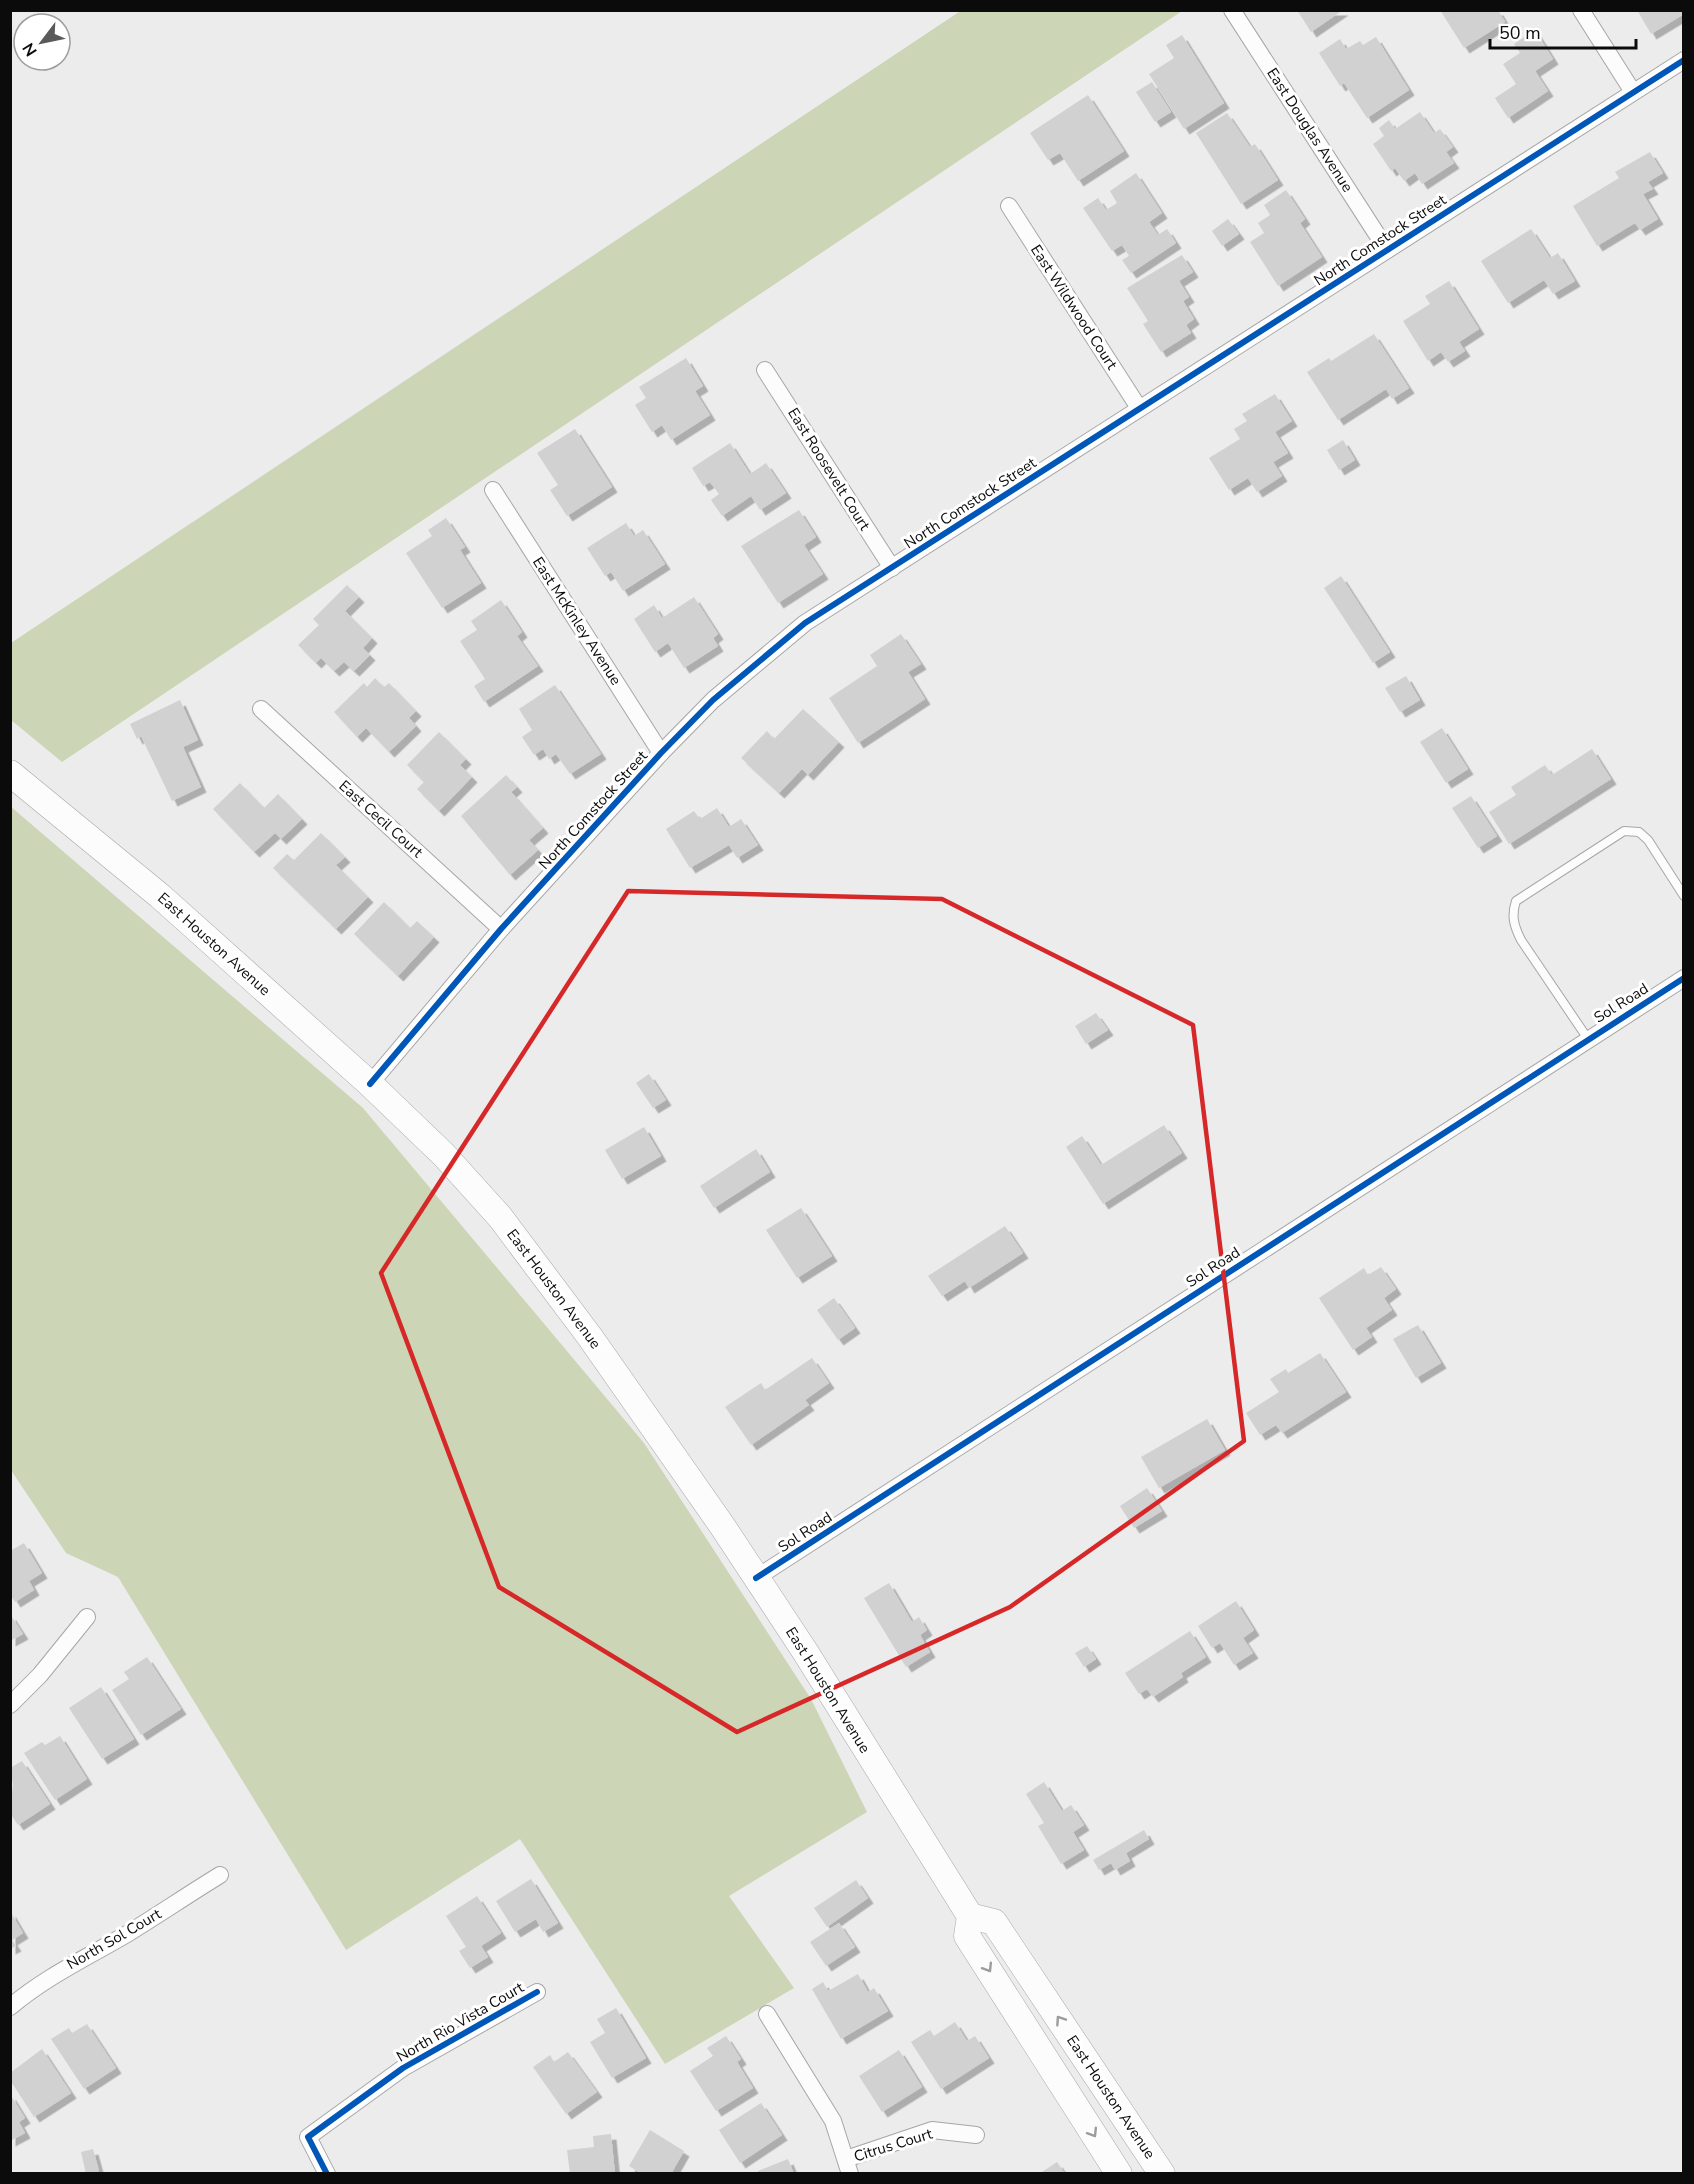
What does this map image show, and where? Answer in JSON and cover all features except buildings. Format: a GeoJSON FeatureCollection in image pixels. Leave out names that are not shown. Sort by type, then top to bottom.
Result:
{"type":"FeatureCollection","features":[{"type":"Feature","properties":{"kind":"main road","name":"East Houston Avenue"},"geometry":{"type":"LineString","coordinates":[[10,773],[144,882],[370,1084],[460,1171],[526,1249],[652,1424],[806,1653],[970,1916],[967,1936],[1119,2174]]}},
{"type":"Feature","properties":{"kind":"main road","name":"East Houston Avenue"},"geometry":{"type":"LineString","coordinates":[[970,1916],[994,1922],[1162,2174]]}},
{"type":"Feature","properties":{"kind":"street","name":"East Douglas Avenue"},"geometry":{"type":"LineString","coordinates":[[1232,10],[1387,250]]}},
{"type":"Feature","properties":{"kind":"street"},"geometry":{"type":"LineString","coordinates":[[1581,10],[1633,92]]}},
{"type":"Feature","properties":{"kind":"street","name":"North Comstock Street"},"geometry":{"type":"LineString","coordinates":[[370,1084],[501,929],[661,753],[713,700],[805,623],[1683,60]]}},
{"type":"Feature","properties":{"kind":"street","name":"East Wildwood Court"},"geometry":{"type":"LineString","coordinates":[[1009,206],[1139,408]]}},
{"type":"Feature","properties":{"kind":"street","name":"East Roosevelt Court"},"geometry":{"type":"LineString","coordinates":[[765,370],[892,568]]}},
{"type":"Feature","properties":{"kind":"street","name":"East McKinley Avenue"},"geometry":{"type":"LineString","coordinates":[[493,490],[661,753]]}},
{"type":"Feature","properties":{"kind":"street","name":"East Cecil Court"},"geometry":{"type":"LineString","coordinates":[[261,710],[501,929]]}},
{"type":"Feature","properties":{"kind":"street","name":"Sol Road"},"geometry":{"type":"LineString","coordinates":[[756,1578],[1683,978]]}},
{"type":"Feature","properties":{"kind":"street"},"geometry":{"type":"LineString","coordinates":[[10,1705],[40,1675],[87,1617]]}},
{"type":"Feature","properties":{"kind":"street","name":"North Sol Court"},"geometry":{"type":"LineString","coordinates":[[10,2007],[77,1960],[125,1935],[220,1875]]}},
{"type":"Feature","properties":{"kind":"street","name":"North Rio Vista Court"},"geometry":{"type":"LineString","coordinates":[[327,2174],[308,2137],[404,2068],[537,1992]]}},
{"type":"Feature","properties":{"kind":"street"},"geometry":{"type":"LineString","coordinates":[[767,2014],[833,2121],[848,2166]]}},
{"type":"Feature","properties":{"kind":"street","name":"Citrus Court"},"geometry":{"type":"LineString","coordinates":[[848,2166],[932,2130],[976,2135]]}},
{"type":"Feature","properties":{"kind":"lane"},"geometry":{"type":"LineString","coordinates":[[1587,1039],[1521,940],[1514,925],[1513,912],[1516,901],[1624,831],[1639,832],[1648,840],[1683,896]]}},
{"type":"Feature","properties":{"kind":"highlighted area"},"geometry":{"type":"Polygon","coordinates":[[[628,891],[942,899],[1193,1025],[1244,1441],[1010,1607],[737,1732],[499,1587],[381,1273],[628,891]]]}},
{"type":"Feature","properties":{"kind":"green space"},"geometry":{"type":"Polygon","coordinates":[[[962,10],[1182,11],[62,762],[11,720],[11,643],[962,10]]]}},
{"type":"Feature","properties":{"kind":"green space"},"geometry":{"type":"Polygon","coordinates":[[[10,806],[363,1108],[644,1443],[811,1699],[867,1812],[729,1896],[794,1988],[665,2064],[520,1839],[346,1950],[118,1577],[66,1553],[11,1470],[10,806]]]}},
{"type":"Feature","properties":{"kind":"cycle path"},"geometry":{"type":"LineString","coordinates":[[370,1084],[501,929],[661,753],[713,700],[805,623],[1684,60]]}},
{"type":"Feature","properties":{"kind":"cycle path"},"geometry":{"type":"LineString","coordinates":[[756,1578],[1684,978]]}},
{"type":"Feature","properties":{"kind":"cycle path"},"geometry":{"type":"LineString","coordinates":[[327,2174],[308,2137],[403,2068],[537,1992]]}}]}
